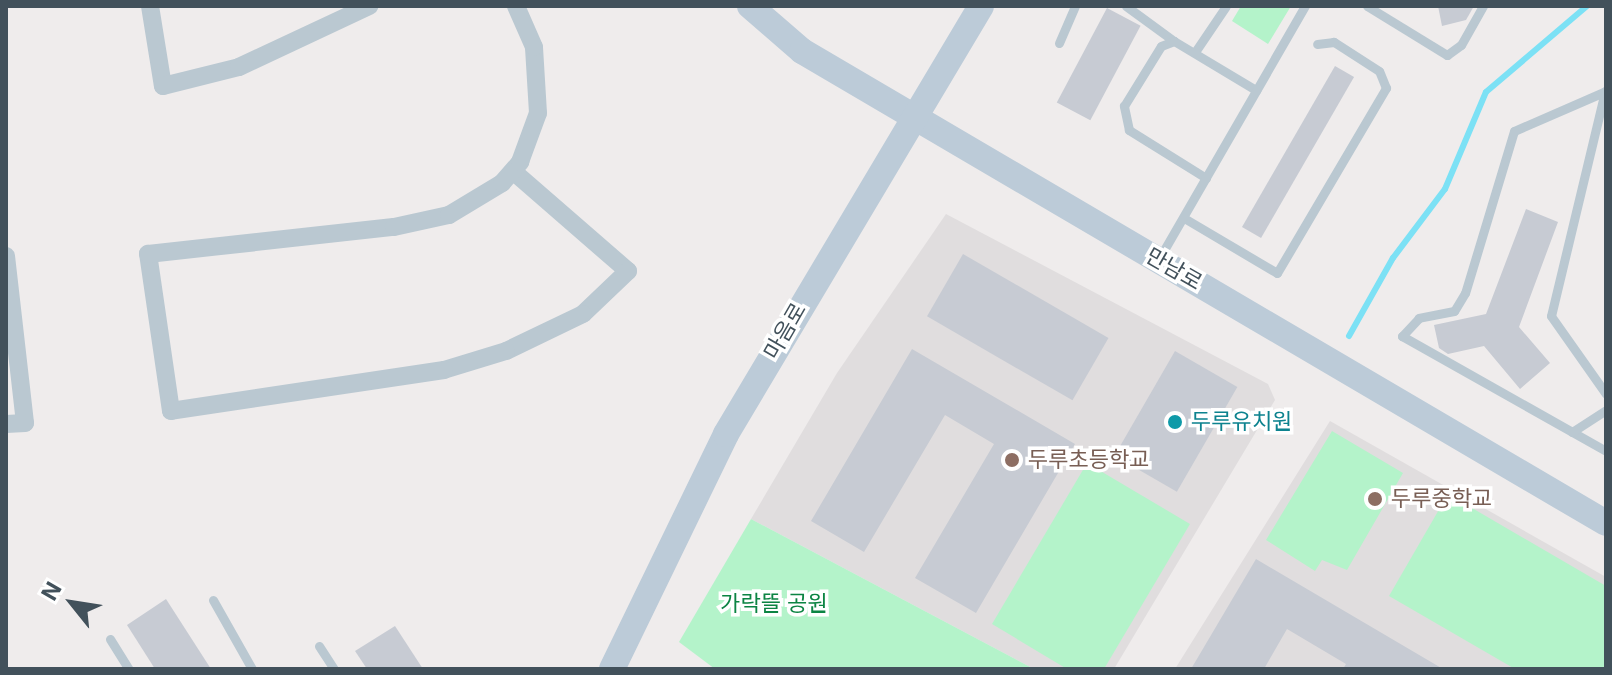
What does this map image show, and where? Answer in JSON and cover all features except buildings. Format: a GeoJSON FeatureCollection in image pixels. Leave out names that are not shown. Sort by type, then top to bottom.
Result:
{"type":"FeatureCollection","features":[{"type":"Feature","properties":{"kind":"street"},"geometry":{"type":"LineString","coordinates":[[150,6],[163,86],[239,67],[369,6]]}},
{"type":"Feature","properties":{"kind":"street"},"geometry":{"type":"LineString","coordinates":[[514,172],[628,271],[583,314],[506,351],[444,370],[171,411],[148,254],[407,224],[449,215],[514,172],[538,113],[534,47],[516,6]]}},
{"type":"Feature","properties":{"kind":"street","name":"만남로"},"geometry":{"type":"LineString","coordinates":[[750,6],[802,51],[1606,523]]}},
{"type":"Feature","properties":{"kind":"street","name":"마음로"},"geometry":{"type":"LineString","coordinates":[[612,669],[726,434],[911,114],[981,6]]}},
{"type":"Feature","properties":{"kind":"street"},"geometry":{"type":"LineString","coordinates":[[6,424],[25,423],[7,265]]}},
{"type":"Feature","properties":{"kind":"lane"},"geometry":{"type":"LineString","coordinates":[[1059,43],[1075,6]]}},
{"type":"Feature","properties":{"kind":"lane"},"geometry":{"type":"LineString","coordinates":[[1126,6],[1174,41],[1256,90]]}},
{"type":"Feature","properties":{"kind":"lane"},"geometry":{"type":"LineString","coordinates":[[1195,52],[1226,6]]}},
{"type":"Feature","properties":{"kind":"lane"},"geometry":{"type":"LineString","coordinates":[[1159,260],[1305,6]]}},
{"type":"Feature","properties":{"kind":"lane"},"geometry":{"type":"LineString","coordinates":[[1367,6],[1447,55],[1461,45],[1483,6]]}},
{"type":"Feature","properties":{"kind":"lane"},"geometry":{"type":"LineString","coordinates":[[1174,41],[1161,46],[1124,106],[1125,123],[1206,178]]}},
{"type":"Feature","properties":{"kind":"lane"},"geometry":{"type":"LineString","coordinates":[[1184,218],[1277,273],[1386,88],[1379,71],[1334,42],[1317,44]]}},
{"type":"Feature","properties":{"kind":"lane"},"geometry":{"type":"LineString","coordinates":[[1606,91],[1551,316],[1606,394]]}},
{"type":"Feature","properties":{"kind":"lane"},"geometry":{"type":"LineString","coordinates":[[1606,91],[1514,131],[1465,293],[1454,311],[1419,318],[1402,336],[1606,451]]}},
{"type":"Feature","properties":{"kind":"lane"},"geometry":{"type":"LineString","coordinates":[[1572,432],[1606,410]]}},
{"type":"Feature","properties":{"kind":"lane"},"geometry":{"type":"LineString","coordinates":[[213,600],[252,669]]}},
{"type":"Feature","properties":{"kind":"lane"},"geometry":{"type":"LineString","coordinates":[[110,639],[129,669]]}},
{"type":"Feature","properties":{"kind":"lane"},"geometry":{"type":"LineString","coordinates":[[319,646],[334,669]]}},
{"type":"Feature","properties":{"kind":"shaded area","name":"두루초등학교"},"geometry":{"type":"Polygon","coordinates":[[[946,214],[1268,384],[1275,400],[1114,669],[1034,669],[751,519],[837,373],[946,214]]]}},
{"type":"Feature","properties":{"kind":"shaded area","name":"두루중학교"},"geometry":{"type":"Polygon","coordinates":[[[1330,421],[1606,577],[1606,669],[1175,669],[1330,421]]]}},
{"type":"Feature","properties":{"kind":"green space"},"geometry":{"type":"Polygon","coordinates":[[[1241,6],[1291,6],[1268,44],[1232,21],[1241,6]]]}},
{"type":"Feature","properties":{"kind":"green space"},"geometry":{"type":"Polygon","coordinates":[[[1332,431],[1403,473],[1347,570],[1322,560],[1315,571],[1266,540],[1332,431]]]}},
{"type":"Feature","properties":{"kind":"green space"},"geometry":{"type":"Polygon","coordinates":[[[1087,463],[1190,524],[1104,669],[1067,669],[992,624],[1087,463]]]}},
{"type":"Feature","properties":{"kind":"green space"},"geometry":{"type":"Polygon","coordinates":[[[1448,494],[1606,586],[1606,669],[1515,669],[1389,596],[1448,494]]]}},
{"type":"Feature","properties":{"kind":"green space","name":"가락뜰 공원"},"geometry":{"type":"Polygon","coordinates":[[[751,519],[1034,669],[715,669],[679,642],[751,519]]]}},
{"type":"Feature","properties":{"kind":"waterway"},"geometry":{"type":"LineString","coordinates":[[1349,336],[1393,258],[1445,189],[1486,92],[1587,6]]}},
{"type":"Feature","properties":{"kind":"place","name":"두루유치원"},"geometry":{"type":"Point","coordinates":[1175,422]}},
{"type":"Feature","properties":{"kind":"place","name":"두루초등학교"},"geometry":{"type":"Point","coordinates":[1012,460]}},
{"type":"Feature","properties":{"kind":"place","name":"두루중학교"},"geometry":{"type":"Point","coordinates":[1375,499]}}]}
